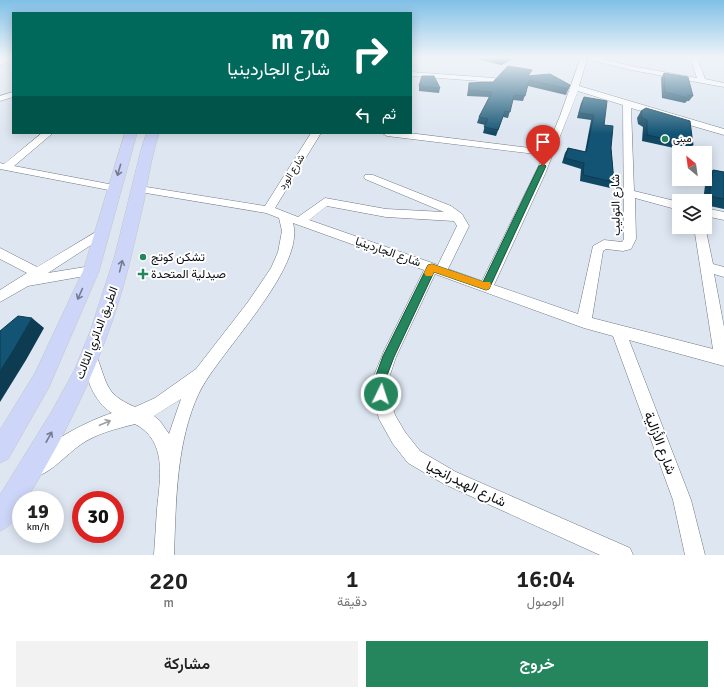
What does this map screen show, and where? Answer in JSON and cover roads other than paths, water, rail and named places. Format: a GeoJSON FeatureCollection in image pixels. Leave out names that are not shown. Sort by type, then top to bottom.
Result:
{"type":"FeatureCollection","features":[{"type":"Feature","properties":{"kind":"main road"},"geometry":{"type":"LineString","coordinates":[[0,451],[42,380],[91,271],[131,134]]}},
{"type":"Feature","properties":{"kind":"main road","name":"الطريق الدائري الثالث"},"geometry":{"type":"LineString","coordinates":[[0,518],[27,476],[67,404],[90,358],[115,286],[140,189],[147,150],[153,134]]}},
{"type":"Feature","properties":{"kind":"street"},"geometry":{"type":"LineString","coordinates":[[486,287],[549,153],[577,83]]}},
{"type":"Feature","properties":{"kind":"street"},"geometry":{"type":"LineString","coordinates":[[712,83],[724,85]]}},
{"type":"Feature","properties":{"kind":"street"},"geometry":{"type":"LineString","coordinates":[[576,88],[724,132]]}},
{"type":"Feature","properties":{"kind":"street"},"geometry":{"type":"LineString","coordinates":[[0,99],[12,94]]}},
{"type":"Feature","properties":{"kind":"street","name":"شارع التوليب"},"geometry":{"type":"LineString","coordinates":[[584,322],[597,249],[604,244],[623,247],[629,243],[627,104]]}},
{"type":"Feature","properties":{"kind":"street"},"geometry":{"type":"LineString","coordinates":[[2,167],[47,134]]}},
{"type":"Feature","properties":{"kind":"street","name":"شارع الورد"},"geometry":{"type":"LineString","coordinates":[[268,210],[315,134]]}},
{"type":"Feature","properties":{"kind":"street"},"geometry":{"type":"LineString","coordinates":[[395,134],[549,153]]}},
{"type":"Feature","properties":{"kind":"street"},"geometry":{"type":"LineString","coordinates":[[2,167],[114,188]]}},
{"type":"Feature","properties":{"kind":"street"},"geometry":{"type":"LineString","coordinates":[[369,176],[447,209],[458,217]]}},
{"type":"Feature","properties":{"kind":"street","name":"شارع الجاردينيا"},"geometry":{"type":"LineString","coordinates":[[140,189],[268,210],[584,322],[723,358]]}},
{"type":"Feature","properties":{"kind":"street"},"geometry":{"type":"LineString","coordinates":[[629,193],[672,204]]}},
{"type":"Feature","properties":{"kind":"street"},"geometry":{"type":"LineString","coordinates":[[164,555],[171,475],[182,418],[188,398],[203,371],[250,308],[276,268],[288,238],[288,224],[292,219],[326,202],[386,213],[458,217]]}},
{"type":"Feature","properties":{"kind":"street"},"geometry":{"type":"LineString","coordinates":[[712,213],[724,216]]}},
{"type":"Feature","properties":{"kind":"street","name":"شارع الهيدرانجيا"},"geometry":{"type":"LineString","coordinates":[[458,217],[463,226],[436,269],[389,356],[381,378],[381,394],[387,419],[399,438],[414,457],[450,478],[623,555]]}},
{"type":"Feature","properties":{"kind":"street"},"geometry":{"type":"LineString","coordinates":[[0,297],[101,233]]}},
{"type":"Feature","properties":{"kind":"street"},"geometry":{"type":"LineString","coordinates":[[701,234],[723,358]]}},
{"type":"Feature","properties":{"kind":"street"},"geometry":{"type":"LineString","coordinates":[[0,253],[38,273]]}},
{"type":"Feature","properties":{"kind":"street"},"geometry":{"type":"LineString","coordinates":[[708,268],[724,272]]}},
{"type":"Feature","properties":{"kind":"street"},"geometry":{"type":"LineString","coordinates":[[23,282],[91,271]]}},
{"type":"Feature","properties":{"kind":"street","name":"شارع الأزالية"},"geometry":{"type":"LineString","coordinates":[[619,332],[682,500],[695,555]]}},
{"type":"Feature","properties":{"kind":"street"},"geometry":{"type":"LineString","coordinates":[[90,358],[94,378],[102,394],[116,407],[146,420],[158,432],[171,475]]}},
{"type":"Feature","properties":{"kind":"street"},"geometry":{"type":"LineString","coordinates":[[27,476],[61,448],[87,431],[113,420],[136,415],[156,407],[203,371]]}},
{"type":"Feature","properties":{"kind":"place","name":"مبنى"},"geometry":{"type":"Point","coordinates":[665,139]}},
{"type":"Feature","properties":{"kind":"place","name":"تشكن كوتج"},"geometry":{"type":"Point","coordinates":[143,257]}},
{"type":"Feature","properties":{"kind":"place","name":"صيدلية المتحدة"},"geometry":{"type":"Point","coordinates":[143,274]}}]}
